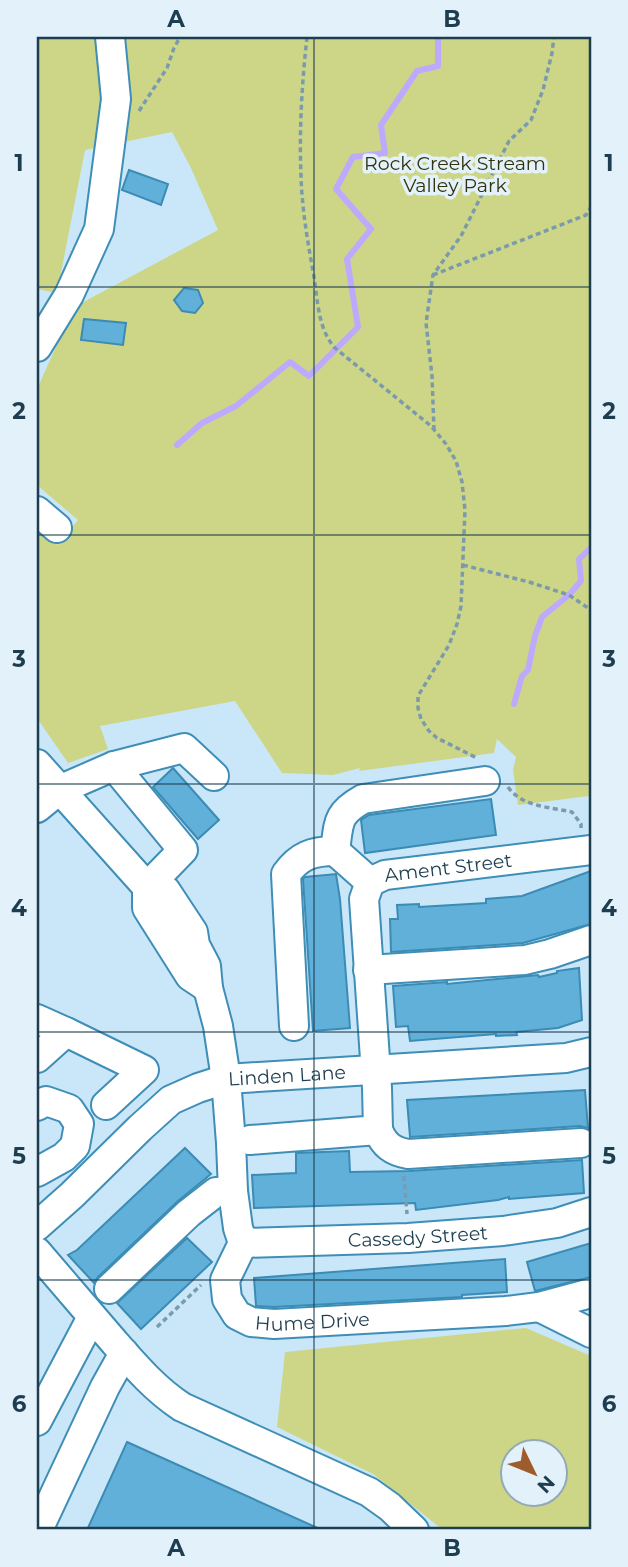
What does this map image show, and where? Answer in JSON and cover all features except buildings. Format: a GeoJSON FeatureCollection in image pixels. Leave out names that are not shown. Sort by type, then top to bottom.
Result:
{"type":"FeatureCollection","features":[{"type":"Feature","properties":{"kind":"street"},"geometry":{"type":"LineString","coordinates":[[38,344],[69,295],[99,229],[116,99],[110,37]]}},
{"type":"Feature","properties":{"kind":"street"},"geometry":{"type":"LineString","coordinates":[[37,808],[59,790],[114,765],[184,748],[214,776]]}},
{"type":"Feature","properties":{"kind":"street"},"geometry":{"type":"LineString","coordinates":[[37,764],[147,887],[166,891],[193,932],[195,945],[206,966],[208,988],[218,1026],[226,1079],[233,1191],[243,1243]]}},
{"type":"Feature","properties":{"kind":"street"},"geometry":{"type":"LineString","coordinates":[[114,765],[183,850],[147,887]]}},
{"type":"Feature","properties":{"kind":"street"},"geometry":{"type":"LineString","coordinates":[[335,851],[340,817],[349,806],[363,799],[485,781]]}},
{"type":"Feature","properties":{"kind":"street","name":"Ament Street"},"geometry":{"type":"LineString","coordinates":[[378,1130],[364,899],[370,882],[385,875],[591,850]]}},
{"type":"Feature","properties":{"kind":"street"},"geometry":{"type":"LineString","coordinates":[[294,1026],[286,874],[294,862],[309,854],[335,851],[370,882]]}},
{"type":"Feature","properties":{"kind":"street"},"geometry":{"type":"LineString","coordinates":[[368,970],[524,960],[591,940]]}},
{"type":"Feature","properties":{"kind":"street"},"geometry":{"type":"LineString","coordinates":[[37,1019],[144,1070],[106,1105]]}},
{"type":"Feature","properties":{"kind":"street"},"geometry":{"type":"LineString","coordinates":[[37,1058],[66,1032]]}},
{"type":"Feature","properties":{"kind":"street","name":"Linden Lane"},"geometry":{"type":"LineString","coordinates":[[37,1226],[171,1100],[226,1079],[566,1058],[591,1052]]}},
{"type":"Feature","properties":{"kind":"street"},"geometry":{"type":"LineString","coordinates":[[37,1106],[46,1101],[69,1109],[79,1124],[75,1146],[64,1157],[37,1172]]}},
{"type":"Feature","properties":{"kind":"street"},"geometry":{"type":"LineString","coordinates":[[250,1140],[378,1130],[389,1147],[408,1154],[580,1143]]}},
{"type":"Feature","properties":{"kind":"street"},"geometry":{"type":"LineString","coordinates":[[109,1289],[189,1213],[216,1192],[233,1191]]}},
{"type":"Feature","properties":{"kind":"street","name":"Cassedy Street"},"geometry":{"type":"LineString","coordinates":[[243,1243],[408,1238],[503,1231],[557,1223],[591,1212]]}},
{"type":"Feature","properties":{"kind":"street","name":"Hume Drive"},"geometry":{"type":"LineString","coordinates":[[243,1243],[225,1280],[227,1299],[237,1315],[251,1322],[274,1324],[506,1311],[539,1307],[591,1293]]}},
{"type":"Feature","properties":{"kind":"street"},"geometry":{"type":"LineString","coordinates":[[37,1252],[165,1396],[182,1408],[369,1492],[390,1507],[413,1530]]}},
{"type":"Feature","properties":{"kind":"street"},"geometry":{"type":"LineString","coordinates":[[539,1307],[591,1333]]}},
{"type":"Feature","properties":{"kind":"street"},"geometry":{"type":"LineString","coordinates":[[37,1422],[92,1317]]}},
{"type":"Feature","properties":{"kind":"street"},"geometry":{"type":"LineString","coordinates":[[38,1530],[105,1387],[124,1353]]}},
{"type":"Feature","properties":{"kind":"path"},"geometry":{"type":"LineString","coordinates":[[112,137],[130,125],[167,68],[180,37]]}},
{"type":"Feature","properties":{"kind":"path"},"geometry":{"type":"LineString","coordinates":[[307,37],[300,114],[301,178],[309,251],[322,326],[328,340],[346,357],[434,430],[456,461],[462,482],[465,510],[461,606],[449,645],[418,696],[418,708]]}},
{"type":"Feature","properties":{"kind":"path"},"geometry":{"type":"LineString","coordinates":[[434,430],[426,323],[433,275],[461,236],[509,141],[531,120],[543,90],[554,37]]}},
{"type":"Feature","properties":{"kind":"path"},"geometry":{"type":"LineString","coordinates":[[433,275],[586,215],[591,207]]}},
{"type":"Feature","properties":{"kind":"path"},"geometry":{"type":"LineString","coordinates":[[463,565],[569,595],[591,610]]}},
{"type":"Feature","properties":{"kind":"path"},"geometry":{"type":"LineString","coordinates":[[404,1175],[408,1223]]}},
{"type":"Feature","properties":{"kind":"path"},"geometry":{"type":"LineString","coordinates":[[158,1327],[208,1276]]}},
{"type":"Feature","properties":{"kind":"green space","name":"Rock Creek Stream Valley Park"},"geometry":{"type":"Polygon","coordinates":[[[37,37],[591,37],[589,796],[518,805],[513,770],[516,757],[497,739],[494,753],[359,771],[360,768],[333,775],[282,773],[235,701],[100,726],[108,749],[68,763],[37,718],[37,528],[58,545],[78,520],[37,485],[37,389],[74,307],[218,230],[172,132],[85,150],[57,293],[37,289],[37,37]]]}},
{"type":"Feature","properties":{"kind":"green space"},"geometry":{"type":"Polygon","coordinates":[[[526,1328],[591,1356],[591,1530],[443,1530],[373,1474],[277,1427],[285,1352],[526,1328]]]}},
{"type":"Feature","properties":{"kind":"waterway"},"geometry":{"type":"LineString","coordinates":[[177,445],[202,423],[236,406],[290,362],[309,376],[358,327],[347,259],[371,229],[336,189],[353,157],[385,153],[381,125],[417,71],[438,66],[438,37]]}},
{"type":"Feature","properties":{"kind":"waterway"},"geometry":{"type":"LineString","coordinates":[[514,704],[522,676],[528,670],[542,617],[569,595],[581,581],[579,559],[591,548]]}}]}
